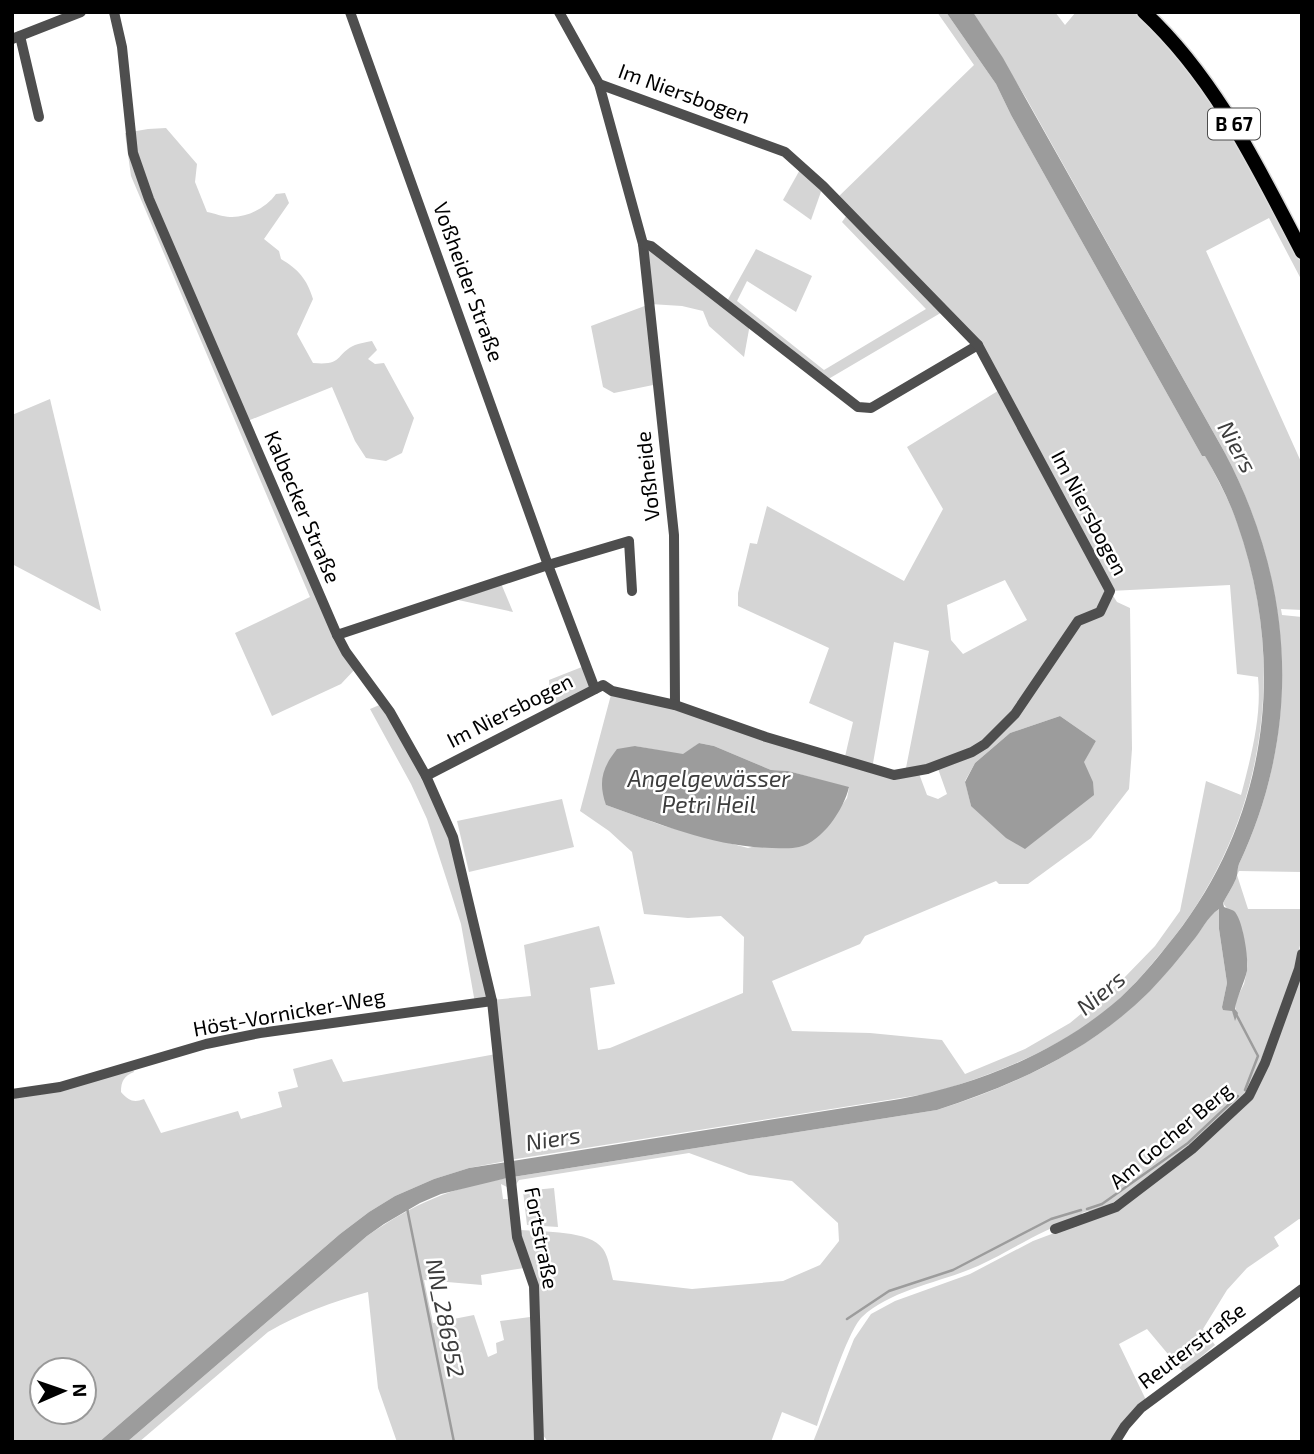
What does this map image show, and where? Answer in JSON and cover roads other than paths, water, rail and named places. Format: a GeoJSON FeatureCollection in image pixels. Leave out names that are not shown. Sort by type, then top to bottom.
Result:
{"type":"FeatureCollection","features":[{"type":"Feature","properties":{"kind":"main road","name":"B 67"},"geometry":{"type":"LineString","coordinates":[[1144,12],[1178,48],[1217,97],[1243,139],[1302,252]]}},
{"type":"Feature","properties":{"kind":"street"},"geometry":{"type":"LineString","coordinates":[[38,117],[16,37],[81,12]]}},
{"type":"Feature","properties":{"kind":"street","name":"Kalbecker Straße"},"geometry":{"type":"LineString","coordinates":[[114,12],[122,47],[133,153],[149,199],[337,635],[346,652],[390,712],[426,776],[453,837],[492,1000]]}},
{"type":"Feature","properties":{"kind":"street","name":"Voßheider Straße"},"geometry":{"type":"LineString","coordinates":[[350,12],[548,565],[596,689]]}},
{"type":"Feature","properties":{"kind":"street","name":"Voßheide"},"geometry":{"type":"LineString","coordinates":[[559,12],[599,84],[643,244],[674,535],[675,705]]}},
{"type":"Feature","properties":{"kind":"street","name":"Im Niersbogen"},"geometry":{"type":"LineString","coordinates":[[426,776],[603,685],[612,691],[675,705],[766,737],[894,775],[926,769],[972,752],[992,738],[1015,714],[1078,621],[1100,612],[1110,591],[978,345],[823,186],[792,157],[778,149],[599,84]]}},
{"type":"Feature","properties":{"kind":"street"},"geometry":{"type":"LineString","coordinates":[[643,244],[651,246],[858,407],[871,408],[978,345]]}},
{"type":"Feature","properties":{"kind":"street"},"geometry":{"type":"LineString","coordinates":[[337,635],[629,541],[632,591]]}},
{"type":"Feature","properties":{"kind":"street","name":"Am Gocher Berg"},"geometry":{"type":"LineString","coordinates":[[1055,1229],[1116,1207],[1192,1149],[1249,1096],[1269,1051],[1302,954]]}},
{"type":"Feature","properties":{"kind":"street","name":"Höst-Vornicker-Weg"},"geometry":{"type":"LineString","coordinates":[[12,1094],[60,1087],[206,1044],[260,1033],[492,1000]]}},
{"type":"Feature","properties":{"kind":"street","name":"Fortstraße"},"geometry":{"type":"LineString","coordinates":[[492,1000],[517,1237],[534,1286],[539,1442]]}},
{"type":"Feature","properties":{"kind":"street","name":"Reuterstraße"},"geometry":{"type":"LineString","coordinates":[[1115,1442],[1141,1408],[1302,1289]]}},
{"type":"Feature","properties":{"kind":"water"},"geometry":{"type":"Polygon","coordinates":[[[946,12],[973,12],[1003,58],[1225,453],[1248,503],[1265,553],[1277,605],[1282,657],[1281,709],[1274,761],[1260,813],[1239,864],[1236,879],[1223,903],[1224,907],[1237,915],[1243,931],[1247,958],[1247,971],[1236,1004],[1238,1013],[1235,1021],[1232,1011],[1223,1010],[1222,1007],[1227,983],[1219,929],[1219,909],[1150,991],[1103,1031],[1024,1077],[967,1100],[937,1110],[507,1178],[441,1194],[420,1203],[367,1236],[127,1442],[99,1442],[340,1234],[395,1196],[469,1168],[900,1099],[954,1086],[1006,1068],[1057,1043],[1112,1005],[1152,965],[1200,900],[1227,851],[1246,799],[1258,745],[1264,690],[1262,634],[1253,579],[1234,514],[1214,472],[1205,456],[1202,456],[996,84],[946,12]]]}},
{"type":"Feature","properties":{"kind":"water"},"geometry":{"type":"Polygon","coordinates":[[[1060,716],[1096,741],[1084,762],[1093,782],[1094,795],[1025,849],[1006,838],[971,806],[965,782],[975,763],[1010,733],[1060,716]]]}},
{"type":"Feature","properties":{"kind":"water","name":"Angelgewässer Petri Heil"},"geometry":{"type":"Polygon","coordinates":[[[699,743],[714,746],[771,770],[788,771],[849,787],[837,814],[824,832],[808,844],[789,848],[729,844],[667,827],[606,805],[602,789],[603,776],[617,749],[635,746],[683,754],[699,743]]]}},
{"type":"Feature","properties":{"kind":"waterway"},"geometry":{"type":"LineString","coordinates":[[1236,1014],[1258,1056],[1245,1090]]}},
{"type":"Feature","properties":{"kind":"waterway"},"geometry":{"type":"LineString","coordinates":[[1087,1209],[1102,1204],[1188,1143],[1238,1096]]}},
{"type":"Feature","properties":{"kind":"waterway","name":"NN_286952"},"geometry":{"type":"LineString","coordinates":[[407,1208],[454,1442]]}},
{"type":"Feature","properties":{"kind":"waterway"},"geometry":{"type":"LineString","coordinates":[[847,1319],[889,1291],[953,1270],[1051,1219],[1081,1210]]}},
{"type":"Feature","properties":{"kind":"water label","name":"Niers"},"geometry":{"type":"Point","coordinates":[1237,447]}},
{"type":"Feature","properties":{"kind":"water label","name":"Niers"},"geometry":{"type":"Point","coordinates":[1101,993]}},
{"type":"Feature","properties":{"kind":"water label","name":"Niers"},"geometry":{"type":"Point","coordinates":[553,1139]}}]}
